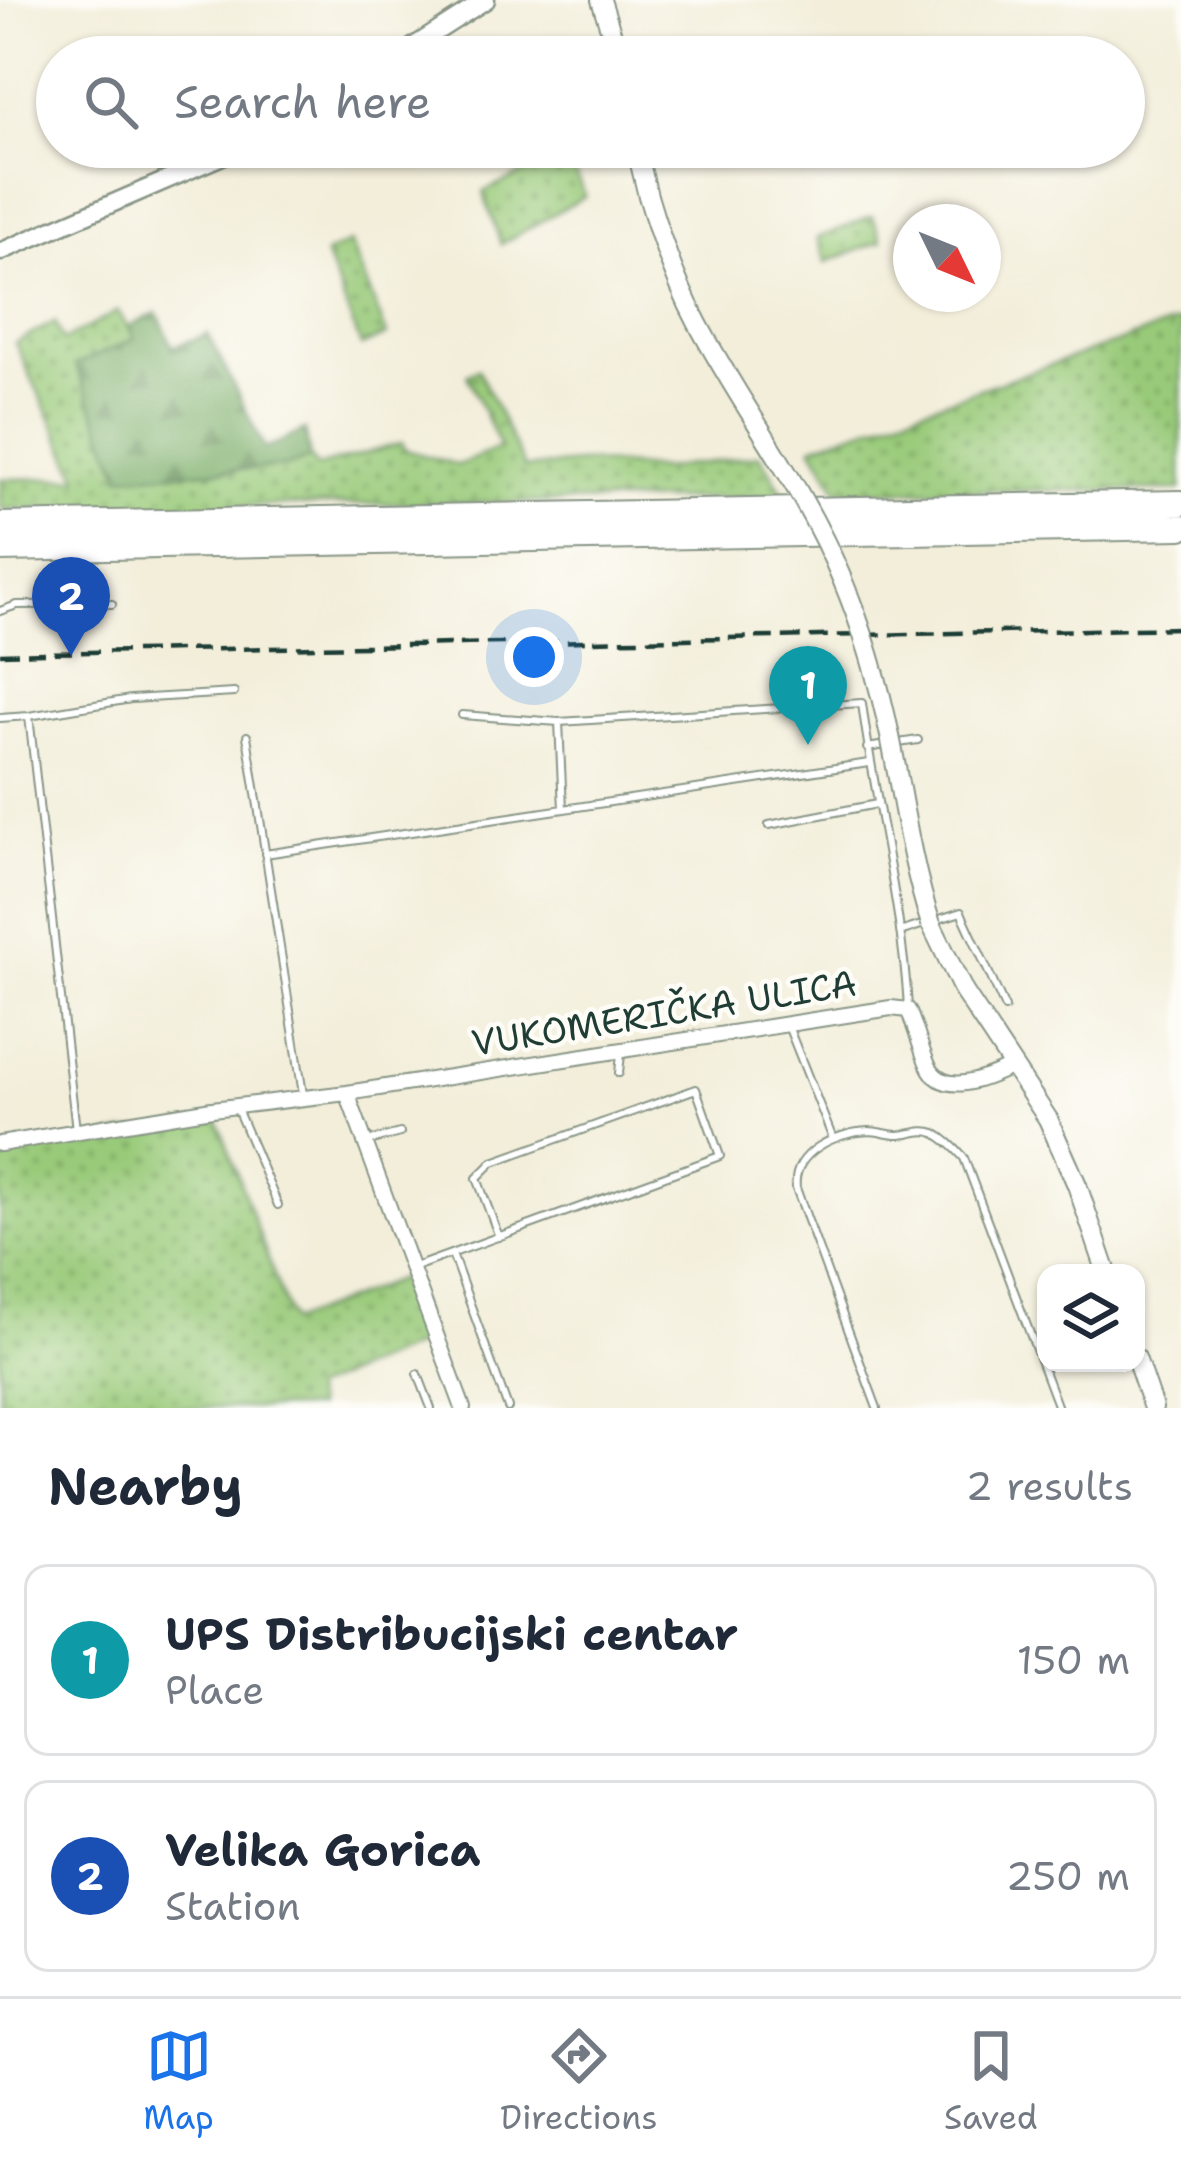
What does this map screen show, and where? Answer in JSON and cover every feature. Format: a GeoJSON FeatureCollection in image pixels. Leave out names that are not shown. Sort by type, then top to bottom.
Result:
{"type":"FeatureCollection","features":[{"type":"Feature","properties":{"kind":"highway"},"geometry":{"type":"LineString","coordinates":[[0,525],[1181,503]]}},
{"type":"Feature","properties":{"kind":"highway"},"geometry":{"type":"LineString","coordinates":[[0,549],[1181,526]]}},
{"type":"Feature","properties":{"kind":"main road"},"geometry":{"type":"LineString","coordinates":[[601,0],[612,36]]}},
{"type":"Feature","properties":{"kind":"main road"},"geometry":{"type":"LineString","coordinates":[[644,168],[648,196],[686,302],[806,502],[848,593],[884,705],[913,861],[931,924],[964,992],[1048,1119],[1104,1264]]}},
{"type":"Feature","properties":{"kind":"main road"},"geometry":{"type":"LineString","coordinates":[[1141,1372],[1153,1408]]}},
{"type":"Feature","properties":{"kind":"street"},"geometry":{"type":"LineString","coordinates":[[430,36],[486,0]]}},
{"type":"Feature","properties":{"kind":"street"},"geometry":{"type":"LineString","coordinates":[[0,252],[194,168]]}},
{"type":"Feature","properties":{"kind":"street","name":"VUKOMERIČKA ULICA"},"geometry":{"type":"LineString","coordinates":[[0,1144],[891,1008],[908,1010],[929,1070],[940,1080],[974,1081],[1013,1066]]}},
{"type":"Feature","properties":{"kind":"street"},"geometry":{"type":"LineString","coordinates":[[347,1093],[463,1408]]}},
{"type":"Feature","properties":{"kind":"lane"},"geometry":{"type":"LineString","coordinates":[[0,611],[17,605],[112,604]]}},
{"type":"Feature","properties":{"kind":"lane"},"geometry":{"type":"LineString","coordinates":[[0,718],[131,699],[234,693]]}},
{"type":"Feature","properties":{"kind":"lane"},"geometry":{"type":"LineString","coordinates":[[462,715],[559,722],[862,703],[900,932],[908,1010]]}},
{"type":"Feature","properties":{"kind":"lane"},"geometry":{"type":"LineString","coordinates":[[28,716],[76,1132]]}},
{"type":"Feature","properties":{"kind":"lane"},"geometry":{"type":"LineString","coordinates":[[559,722],[563,809]]}},
{"type":"Feature","properties":{"kind":"lane"},"geometry":{"type":"LineString","coordinates":[[247,736],[303,1098]]}},
{"type":"Feature","properties":{"kind":"lane"},"geometry":{"type":"LineString","coordinates":[[868,748],[918,740]]}},
{"type":"Feature","properties":{"kind":"lane"},"geometry":{"type":"LineString","coordinates":[[266,854],[869,763]]}},
{"type":"Feature","properties":{"kind":"lane"},"geometry":{"type":"LineString","coordinates":[[769,825],[877,804]]}},
{"type":"Feature","properties":{"kind":"lane"},"geometry":{"type":"LineString","coordinates":[[900,932],[961,912],[1005,1008]]}},
{"type":"Feature","properties":{"kind":"lane"},"geometry":{"type":"LineString","coordinates":[[787,1024],[833,1139]]}},
{"type":"Feature","properties":{"kind":"lane"},"geometry":{"type":"LineString","coordinates":[[619,1073],[621,1050]]}},
{"type":"Feature","properties":{"kind":"lane"},"geometry":{"type":"LineString","coordinates":[[412,1269],[720,1156],[696,1089],[493,1162],[477,1178],[499,1237]]}},
{"type":"Feature","properties":{"kind":"lane"},"geometry":{"type":"LineString","coordinates":[[236,1106],[278,1205]]}},
{"type":"Feature","properties":{"kind":"lane"},"geometry":{"type":"LineString","coordinates":[[878,1408],[796,1188],[795,1174],[800,1162],[833,1139],[865,1131],[900,1136],[928,1131],[938,1134],[964,1158],[1058,1408]]}},
{"type":"Feature","properties":{"kind":"lane"},"geometry":{"type":"LineString","coordinates":[[365,1142],[400,1133]]}},
{"type":"Feature","properties":{"kind":"lane"},"geometry":{"type":"LineString","coordinates":[[452,1254],[508,1408]]}},
{"type":"Feature","properties":{"kind":"lane"},"geometry":{"type":"LineString","coordinates":[[418,1374],[431,1408]]}},
{"type":"Feature","properties":{"kind":"green space"},"geometry":{"type":"Polygon","coordinates":[[[573,168],[585,196],[501,244],[483,192],[533,169],[573,168]]]}},
{"type":"Feature","properties":{"kind":"green space"},"geometry":{"type":"Polygon","coordinates":[[[873,216],[882,241],[826,262],[817,238],[873,216]]]}},
{"type":"Feature","properties":{"kind":"green space"},"geometry":{"type":"Polygon","coordinates":[[[350,243],[387,335],[361,346],[325,254],[350,243]]]}},
{"type":"Feature","properties":{"kind":"green space"},"geometry":{"type":"Polygon","coordinates":[[[118,311],[135,339],[121,476],[284,467],[310,458],[317,467],[402,443],[406,450],[458,465],[500,448],[467,375],[478,369],[525,468],[589,462],[663,469],[760,455],[785,496],[0,509],[0,479],[79,478],[15,343],[55,322],[63,341],[118,311]]]}},
{"type":"Feature","properties":{"kind":"green space"},"geometry":{"type":"Polygon","coordinates":[[[157,313],[173,347],[208,334],[265,449],[305,430],[310,458],[285,467],[121,476],[75,365],[134,339],[129,326],[157,313]]]}},
{"type":"Feature","properties":{"kind":"green space"},"geometry":{"type":"Polygon","coordinates":[[[1181,323],[1181,490],[838,491],[812,446],[1181,323]]]}},
{"type":"Feature","properties":{"kind":"green space"},"geometry":{"type":"Polygon","coordinates":[[[217,1118],[291,1322],[407,1276],[430,1340],[311,1390],[316,1408],[0,1408],[0,1153],[217,1118]]]}},
{"type":"Feature","properties":{"kind":"railway"},"geometry":{"type":"LineString","coordinates":[[0,654],[1181,628]]}},
{"type":"Feature","properties":{"kind":"place","name":"Velika Gorica"},"geometry":{"type":"Point","coordinates":[71,656]}},
{"type":"Feature","properties":{"kind":"place","name":"UPS Distribucijski centar"},"geometry":{"type":"Point","coordinates":[808,745]}}]}
